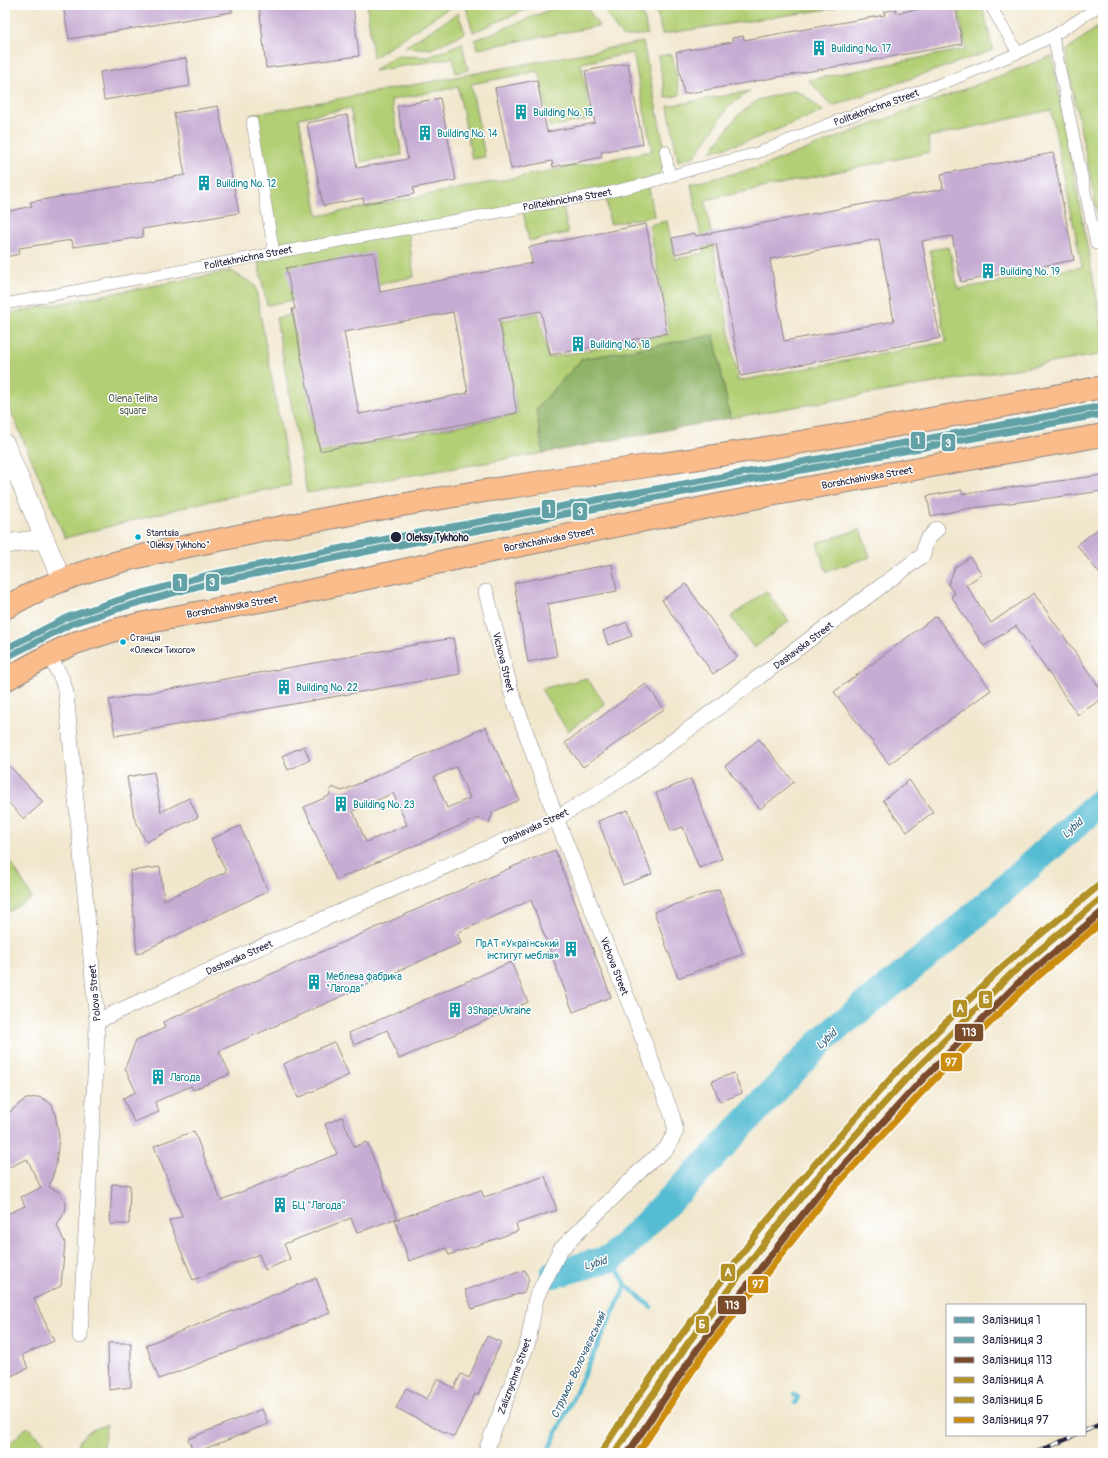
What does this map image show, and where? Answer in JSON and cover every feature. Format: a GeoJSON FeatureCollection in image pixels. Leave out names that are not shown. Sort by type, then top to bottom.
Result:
{"type":"FeatureCollection","features":[{"type":"Feature","properties":{"kind":"main road"},"geometry":{"type":"LineString","coordinates":[[5,608],[21,599],[62,581],[102,566],[143,555],[316,520],[460,494],[804,441],[1103,387]]}},
{"type":"Feature","properties":{"kind":"main road","name":"Borshchahivska Street"},"geometry":{"type":"LineString","coordinates":[[5,680],[49,655],[75,644],[115,630],[154,621],[281,597],[477,554],[753,498],[1103,435]]}},
{"type":"Feature","properties":{"kind":"street"},"geometry":{"type":"LineString","coordinates":[[990,5],[1018,53]]}},
{"type":"Feature","properties":{"kind":"street","name":"Politekhnichna Street"},"geometry":{"type":"LineString","coordinates":[[5,304],[274,252],[605,193],[648,183],[757,153],[838,120],[954,79],[1018,53],[1053,36],[1101,5]]}},
{"type":"Feature","properties":{"kind":"street"},"geometry":{"type":"LineString","coordinates":[[1053,36],[1096,244]]}},
{"type":"Feature","properties":{"kind":"street"},"geometry":{"type":"LineString","coordinates":[[252,122],[274,252]]}},
{"type":"Feature","properties":{"kind":"street"},"geometry":{"type":"LineString","coordinates":[[665,151],[670,176]]}},
{"type":"Feature","properties":{"kind":"street"},"geometry":{"type":"LineString","coordinates":[[5,444],[62,581]]}},
{"type":"Feature","properties":{"kind":"street","name":"Dashavska Street"},"geometry":{"type":"LineString","coordinates":[[97,1022],[305,927],[557,818],[626,776],[923,554],[926,542],[937,528]]}},
{"type":"Feature","properties":{"kind":"street"},"geometry":{"type":"LineString","coordinates":[[5,544],[44,539]]}},
{"type":"Feature","properties":{"kind":"street","name":"Vichova Street"},"geometry":{"type":"LineString","coordinates":[[486,592],[511,691],[557,818],[672,1115],[676,1131],[666,1149],[645,1166],[560,1250],[536,1298]]}},
{"type":"Feature","properties":{"kind":"street","name":"Polova Street"},"geometry":{"type":"LineString","coordinates":[[49,655],[62,679],[66,693],[97,1022],[80,1336]]}},
{"type":"Feature","properties":{"kind":"street","name":"Zaliznychna Street"},"geometry":{"type":"LineString","coordinates":[[485,1453],[528,1342],[536,1298]]}},
{"type":"Feature","properties":{"kind":"green space"},"geometry":{"type":"Polygon","coordinates":[[[367,5],[453,5],[373,58],[367,5]]]}},
{"type":"Feature","properties":{"kind":"green space"},"geometry":{"type":"Polygon","coordinates":[[[470,5],[537,5],[473,32],[466,7],[470,5]]]}},
{"type":"Feature","properties":{"kind":"green space"},"geometry":{"type":"Polygon","coordinates":[[[562,5],[585,5],[599,26],[477,49],[475,40],[562,5]]]}},
{"type":"Feature","properties":{"kind":"green space"},"geometry":{"type":"Polygon","coordinates":[[[601,5],[637,5],[645,20],[647,34],[623,37],[601,5]]]}},
{"type":"Feature","properties":{"kind":"green space"},"geometry":{"type":"Polygon","coordinates":[[[652,5],[831,5],[835,8],[662,34],[658,16],[652,5]]]}},
{"type":"Feature","properties":{"kind":"green space"},"geometry":{"type":"Polygon","coordinates":[[[958,5],[982,5],[993,50],[832,106],[808,80],[966,49],[958,5]]]}},
{"type":"Feature","properties":{"kind":"green space"},"geometry":{"type":"Polygon","coordinates":[[[458,13],[465,33],[431,49],[405,47],[458,13]]]}},
{"type":"Feature","properties":{"kind":"green space"},"geometry":{"type":"Polygon","coordinates":[[[1103,23],[1103,92],[1096,93],[1103,133],[1102,236],[1065,51],[1103,23]]]}},
{"type":"Feature","properties":{"kind":"green space"},"geometry":{"type":"Polygon","coordinates":[[[643,42],[670,176],[648,183],[654,216],[610,224],[605,193],[562,200],[568,233],[529,241],[522,207],[408,229],[414,277],[267,305],[257,256],[273,253],[251,115],[643,42]],[[633,53],[581,63],[591,119],[550,127],[539,71],[471,84],[485,157],[472,159],[458,87],[391,100],[402,155],[361,162],[350,108],[299,118],[318,216],[652,151],[633,53]]]}},
{"type":"Feature","properties":{"kind":"green space"},"geometry":{"type":"Polygon","coordinates":[[[462,43],[468,70],[456,73],[453,58],[374,71],[394,56],[429,57],[462,43]]]}},
{"type":"Feature","properties":{"kind":"green space"},"geometry":{"type":"Polygon","coordinates":[[[672,54],[680,95],[666,98],[658,56],[672,54]]]}},
{"type":"Feature","properties":{"kind":"green space"},"geometry":{"type":"Polygon","coordinates":[[[1052,56],[1103,332],[1103,354],[730,418],[714,335],[582,359],[536,409],[543,453],[307,493],[276,318],[291,315],[319,453],[518,414],[501,321],[539,313],[548,358],[670,334],[649,225],[667,221],[675,259],[704,253],[691,184],[757,168],[1052,56]],[[1051,110],[928,137],[930,152],[705,200],[738,381],[946,342],[930,250],[949,247],[958,289],[1082,267],[1051,110]]]}},
{"type":"Feature","properties":{"kind":"green space"},"geometry":{"type":"Polygon","coordinates":[[[795,90],[823,111],[754,139],[710,152],[738,115],[758,100],[795,90]]]}},
{"type":"Feature","properties":{"kind":"green space"},"geometry":{"type":"Polygon","coordinates":[[[750,91],[729,106],[695,156],[678,161],[668,106],[750,91]]]}},
{"type":"Feature","properties":{"kind":"green space","name":"Olena Teliha square"},"geometry":{"type":"Polygon","coordinates":[[[231,271],[255,285],[291,485],[204,502],[65,538],[5,397],[5,314],[231,271]]]}},
{"type":"Feature","properties":{"kind":"green space"},"geometry":{"type":"Polygon","coordinates":[[[714,335],[730,418],[543,453],[536,409],[582,359],[714,335]]]}},
{"type":"Feature","properties":{"kind":"green space"},"geometry":{"type":"Polygon","coordinates":[[[860,529],[870,557],[826,571],[817,543],[860,529]]]}},
{"type":"Feature","properties":{"kind":"green space"},"geometry":{"type":"Polygon","coordinates":[[[766,591],[789,621],[754,648],[731,617],[766,591]]]}},
{"type":"Feature","properties":{"kind":"green space"},"geometry":{"type":"Polygon","coordinates":[[[587,678],[605,704],[568,731],[541,689],[587,678]]]}},
{"type":"Feature","properties":{"kind":"green space"},"geometry":{"type":"Polygon","coordinates":[[[5,852],[32,898],[5,914],[5,852]]]}},
{"type":"Feature","properties":{"kind":"green space"},"geometry":{"type":"Polygon","coordinates":[[[106,1425],[103,1453],[78,1453],[78,1447],[82,1437],[90,1431],[106,1425]]]}},
{"type":"Feature","properties":{"kind":"green space"},"geometry":{"type":"Polygon","coordinates":[[[27,1427],[44,1442],[45,1453],[5,1453],[5,1448],[27,1427]]]}},
{"type":"Feature","properties":{"kind":"building"},"geometry":{"type":"Polygon","coordinates":[[[63,5],[232,5],[232,12],[69,39],[63,5]]]}},
{"type":"Feature","properties":{"kind":"building"},"geometry":{"type":"Polygon","coordinates":[[[259,5],[353,5],[359,56],[266,68],[259,5]]]}},
{"type":"Feature","properties":{"kind":"building","name":"Building No. 17"},"geometry":{"type":"Polygon","coordinates":[[[943,5],[955,5],[962,44],[684,94],[676,52],[732,42],[732,38],[743,36],[744,40],[885,15],[884,12],[896,9],[896,13],[943,5]]]}},
{"type":"Feature","properties":{"kind":"building"},"geometry":{"type":"Polygon","coordinates":[[[186,58],[190,86],[104,100],[100,72],[186,58]]]}},
{"type":"Feature","properties":{"kind":"building"},"geometry":{"type":"Polygon","coordinates":[[[628,63],[643,144],[601,152],[602,157],[553,167],[552,161],[511,169],[495,88],[537,80],[547,132],[595,123],[585,71],[628,63]]]}},
{"type":"Feature","properties":{"kind":"building"},"geometry":{"type":"Polygon","coordinates":[[[440,98],[456,180],[413,188],[414,194],[364,204],[363,198],[323,206],[307,123],[347,115],[357,168],[408,159],[397,106],[440,98]]]}},
{"type":"Feature","properties":{"kind":"building","name":"Building No. 12"},"geometry":{"type":"Polygon","coordinates":[[[218,106],[239,213],[142,229],[143,237],[73,247],[72,240],[19,248],[20,254],[5,257],[5,212],[32,206],[30,202],[185,175],[174,113],[218,106]]]}},
{"type":"Feature","properties":{"kind":"building","name":"Building No. 19"},"geometry":{"type":"Polygon","coordinates":[[[1053,153],[1074,260],[961,282],[952,236],[922,241],[940,338],[741,376],[716,244],[675,254],[672,238],[695,233],[696,236],[943,189],[941,174],[1053,153]],[[879,239],[770,259],[784,341],[894,321],[879,239]]]}},
{"type":"Feature","properties":{"kind":"building","name":"Building No. 18"},"geometry":{"type":"Polygon","coordinates":[[[646,224],[667,333],[550,355],[541,311],[499,319],[517,413],[448,427],[411,432],[320,451],[292,309],[295,309],[286,268],[374,252],[380,292],[532,263],[529,247],[646,224]],[[453,312],[344,332],[359,414],[468,393],[453,312]]]}},
{"type":"Feature","properties":{"kind":"building"},"geometry":{"type":"Polygon","coordinates":[[[1103,475],[1103,491],[965,509],[931,516],[927,496],[962,490],[962,494],[1103,475]]]}},
{"type":"Feature","properties":{"kind":"building"},"geometry":{"type":"Polygon","coordinates":[[[1103,525],[1103,578],[1077,545],[1103,525]]]}},
{"type":"Feature","properties":{"kind":"building"},"geometry":{"type":"Polygon","coordinates":[[[970,557],[982,574],[966,585],[991,623],[1034,593],[1103,693],[1103,698],[1078,715],[1016,626],[984,646],[951,596],[955,594],[948,585],[955,567],[970,557]]]}},
{"type":"Feature","properties":{"kind":"building"},"geometry":{"type":"Polygon","coordinates":[[[612,564],[617,591],[547,604],[557,656],[528,662],[514,583],[612,564]]]}},
{"type":"Feature","properties":{"kind":"building"},"geometry":{"type":"Polygon","coordinates":[[[686,584],[737,657],[713,674],[662,600],[686,584]]]}},
{"type":"Feature","properties":{"kind":"building"},"geometry":{"type":"Polygon","coordinates":[[[936,616],[991,690],[889,764],[834,692],[936,616]]]}},
{"type":"Feature","properties":{"kind":"building"},"geometry":{"type":"Polygon","coordinates":[[[627,622],[632,636],[608,645],[603,631],[627,622]]]}},
{"type":"Feature","properties":{"kind":"building","name":"Building No. 22"},"geometry":{"type":"Polygon","coordinates":[[[453,638],[460,674],[115,736],[109,700],[453,638]]]}},
{"type":"Feature","properties":{"kind":"building"},"geometry":{"type":"Polygon","coordinates":[[[646,684],[664,709],[583,767],[565,743],[646,684]]]}},
{"type":"Feature","properties":{"kind":"building","name":"Building No. 23"},"geometry":{"type":"Polygon","coordinates":[[[486,727],[519,800],[493,812],[489,823],[478,818],[336,880],[304,807],[329,796],[332,787],[342,791],[486,727]],[[456,767],[434,777],[447,808],[470,798],[456,767]],[[393,793],[353,811],[366,842],[407,825],[393,793]]]}},
{"type":"Feature","properties":{"kind":"building"},"geometry":{"type":"Polygon","coordinates":[[[759,739],[794,782],[760,809],[725,766],[759,739]]]}},
{"type":"Feature","properties":{"kind":"building"},"geometry":{"type":"Polygon","coordinates":[[[304,746],[310,760],[288,770],[282,756],[304,746]]]}},
{"type":"Feature","properties":{"kind":"building"},"geometry":{"type":"Polygon","coordinates":[[[5,761],[43,802],[24,819],[5,799],[5,761]]]}},
{"type":"Feature","properties":{"kind":"building"},"geometry":{"type":"Polygon","coordinates":[[[154,772],[161,812],[189,798],[198,817],[146,842],[134,817],[127,777],[154,772]]]}},
{"type":"Feature","properties":{"kind":"building"},"geometry":{"type":"Polygon","coordinates":[[[691,779],[722,859],[699,868],[683,827],[671,831],[656,793],[691,779]]]}},
{"type":"Feature","properties":{"kind":"building"},"geometry":{"type":"Polygon","coordinates":[[[909,780],[933,812],[907,832],[883,800],[909,780]]]}},
{"type":"Feature","properties":{"kind":"building"},"geometry":{"type":"Polygon","coordinates":[[[628,810],[652,874],[623,885],[598,821],[628,810]]]}},
{"type":"Feature","properties":{"kind":"building"},"geometry":{"type":"Polygon","coordinates":[[[240,826],[268,891],[137,954],[130,871],[160,867],[164,900],[226,872],[211,839],[240,826]]]}},
{"type":"Feature","properties":{"kind":"building","name":"Меблева фабрика \"Лагода\""},"geometry":{"type":"Polygon","coordinates":[[[555,850],[611,997],[573,1012],[531,900],[457,933],[461,943],[219,1051],[230,1074],[193,1090],[191,1086],[155,1102],[159,1112],[134,1122],[123,1098],[136,1092],[125,1068],[136,1040],[165,1028],[163,1022],[517,865],[555,850]]]}},
{"type":"Feature","properties":{"kind":"building"},"geometry":{"type":"Polygon","coordinates":[[[719,889],[743,954],[678,978],[654,912],[719,889]]]}},
{"type":"Feature","properties":{"kind":"building","name":"3Shape Ukraine"},"geometry":{"type":"Polygon","coordinates":[[[511,962],[528,1002],[399,1059],[387,1030],[354,1045],[349,1033],[511,962]]]}},
{"type":"Feature","properties":{"kind":"building"},"geometry":{"type":"Polygon","coordinates":[[[334,1042],[349,1075],[298,1098],[283,1064],[334,1042]]]}},
{"type":"Feature","properties":{"kind":"building"},"geometry":{"type":"Polygon","coordinates":[[[734,1073],[742,1093],[720,1102],[712,1081],[734,1073]]]}},
{"type":"Feature","properties":{"kind":"building"},"geometry":{"type":"Polygon","coordinates":[[[39,1097],[52,1105],[55,1113],[59,1137],[56,1165],[49,1187],[59,1192],[64,1198],[66,1205],[65,1212],[57,1225],[65,1243],[61,1286],[34,1299],[54,1341],[22,1355],[28,1368],[5,1379],[5,1215],[25,1206],[21,1197],[41,1188],[27,1159],[5,1169],[5,1116],[24,1100],[39,1097]]]}},
{"type":"Feature","properties":{"kind":"building","name":"БЦ \"Лагода\""},"geometry":{"type":"Polygon","coordinates":[[[342,1117],[354,1147],[367,1142],[397,1218],[357,1233],[351,1218],[284,1244],[290,1259],[265,1270],[259,1254],[193,1280],[169,1221],[182,1216],[154,1146],[194,1131],[221,1200],[337,1154],[325,1124],[342,1117]]]}},
{"type":"Feature","properties":{"kind":"building"},"geometry":{"type":"Polygon","coordinates":[[[545,1176],[557,1210],[516,1224],[518,1231],[449,1255],[446,1248],[409,1261],[395,1220],[481,1190],[484,1197],[545,1176]]]}},
{"type":"Feature","properties":{"kind":"building"},"geometry":{"type":"Polygon","coordinates":[[[112,1184],[130,1185],[129,1224],[110,1224],[112,1184]]]}},
{"type":"Feature","properties":{"kind":"building"},"geometry":{"type":"Polygon","coordinates":[[[525,1270],[529,1280],[524,1292],[472,1309],[465,1290],[525,1270]]]}},
{"type":"Feature","properties":{"kind":"building"},"geometry":{"type":"Polygon","coordinates":[[[316,1278],[330,1313],[159,1379],[146,1345],[316,1278]]]}},
{"type":"Feature","properties":{"kind":"building"},"geometry":{"type":"Polygon","coordinates":[[[487,1336],[501,1342],[478,1395],[475,1394],[454,1437],[396,1408],[406,1388],[427,1399],[437,1379],[454,1388],[461,1374],[469,1378],[487,1336]]]}},
{"type":"Feature","properties":{"kind":"building"},"geometry":{"type":"Polygon","coordinates":[[[108,1343],[131,1343],[131,1387],[109,1390],[108,1343]]]}},
{"type":"Feature","properties":{"kind":"building"},"geometry":{"type":"Polygon","coordinates":[[[262,1409],[268,1424],[194,1453],[188,1439],[262,1409]]]}},
{"type":"Feature","properties":{"kind":"waterway","name":"Lybid"},"geometry":{"type":"LineString","coordinates":[[554,1274],[612,1258],[703,1167],[829,1034],[950,937],[1103,800]]}},
{"type":"Feature","properties":{"kind":"waterway","name":"Струмок Волочаєвський"},"geometry":{"type":"LineString","coordinates":[[612,1258],[626,1285],[651,1307]]}},
{"type":"Feature","properties":{"kind":"waterway","name":"Струмок Волочаєвський"},"geometry":{"type":"LineString","coordinates":[[547,1453],[626,1285]]}},
{"type":"Feature","properties":{"kind":"waterway"},"geometry":{"type":"LineString","coordinates":[[794,1395],[798,1397],[795,1403]]}},
{"type":"Feature","properties":{"kind":"railway"},"geometry":{"type":"LineString","coordinates":[[1086,1431],[1103,1423]]}},
{"type":"Feature","properties":{"kind":"railway"},"geometry":{"type":"LineString","coordinates":[[1035,1453],[1074,1436]]}},
{"type":"Feature","properties":{"kind":"rail line","name":"1"},"geometry":{"type":"LineString","coordinates":[[5,649],[68,617],[128,597],[208,575],[392,538],[1103,406]]}},
{"type":"Feature","properties":{"kind":"rail line","name":"3"},"geometry":{"type":"LineString","coordinates":[[9,656],[71,624],[130,605],[210,583],[394,546],[1103,414]]}},
{"type":"Feature","properties":{"kind":"rail line","name":"A"},"geometry":{"type":"LineString","coordinates":[[601,1453],[627,1412],[679,1338],[758,1232],[807,1173],[899,1069],[1003,966],[1103,882]]}},
{"type":"Feature","properties":{"kind":"rail line","name":"Б"},"geometry":{"type":"LineString","coordinates":[[615,1453],[636,1419],[688,1343],[768,1238],[816,1179],[907,1078],[1010,975],[1103,897]]}},
{"type":"Feature","properties":{"kind":"rail line","name":"113"},"geometry":{"type":"LineString","coordinates":[[628,1453],[698,1348],[825,1186],[916,1086],[1018,983],[1103,911]]}},
{"type":"Feature","properties":{"kind":"rail line","name":"97"},"geometry":{"type":"LineString","coordinates":[[638,1453],[704,1353],[831,1191],[922,1092],[1023,989],[1103,921]]}},
{"type":"Feature","properties":{"kind":"place","name":"Building No. 17"},"geometry":{"type":"Point","coordinates":[819,48]}},
{"type":"Feature","properties":{"kind":"place","name":"Building No. 15"},"geometry":{"type":"Point","coordinates":[521,112]}},
{"type":"Feature","properties":{"kind":"place","name":"Building No. 14"},"geometry":{"type":"Point","coordinates":[425,133]}},
{"type":"Feature","properties":{"kind":"place","name":"Building No. 12"},"geometry":{"type":"Point","coordinates":[204,183]}},
{"type":"Feature","properties":{"kind":"place","name":"Building No. 19"},"geometry":{"type":"Point","coordinates":[988,271]}},
{"type":"Feature","properties":{"kind":"place","name":"Building No. 18"},"geometry":{"type":"Point","coordinates":[578,344]}},
{"type":"Feature","properties":{"kind":"place","name":"Stantsiia \"Oleksy Tykhoho\""},"geometry":{"type":"Point","coordinates":[138,537]}},
{"type":"Feature","properties":{"kind":"place","name":"Oleksy Tykhoho"},"geometry":{"type":"Point","coordinates":[396,537]}},
{"type":"Feature","properties":{"kind":"place","name":"Станція «Олекси Тихого»"},"geometry":{"type":"Point","coordinates":[123,642]}},
{"type":"Feature","properties":{"kind":"place","name":"Building No. 22"},"geometry":{"type":"Point","coordinates":[284,687]}},
{"type":"Feature","properties":{"kind":"place","name":"Building No. 23"},"geometry":{"type":"Point","coordinates":[341,804]}},
{"type":"Feature","properties":{"kind":"place","name":"ПрАТ «Український інститут меблів»"},"geometry":{"type":"Point","coordinates":[571,949]}},
{"type":"Feature","properties":{"kind":"place","name":"Меблева фабрика \"Лагода\""},"geometry":{"type":"Point","coordinates":[314,982]}},
{"type":"Feature","properties":{"kind":"place","name":"3Shape Ukraine"},"geometry":{"type":"Point","coordinates":[455,1010]}},
{"type":"Feature","properties":{"kind":"place","name":"Лагода"},"geometry":{"type":"Point","coordinates":[158,1077]}},
{"type":"Feature","properties":{"kind":"place","name":"БЦ \"Лагода\""},"geometry":{"type":"Point","coordinates":[280,1205]}}]}
